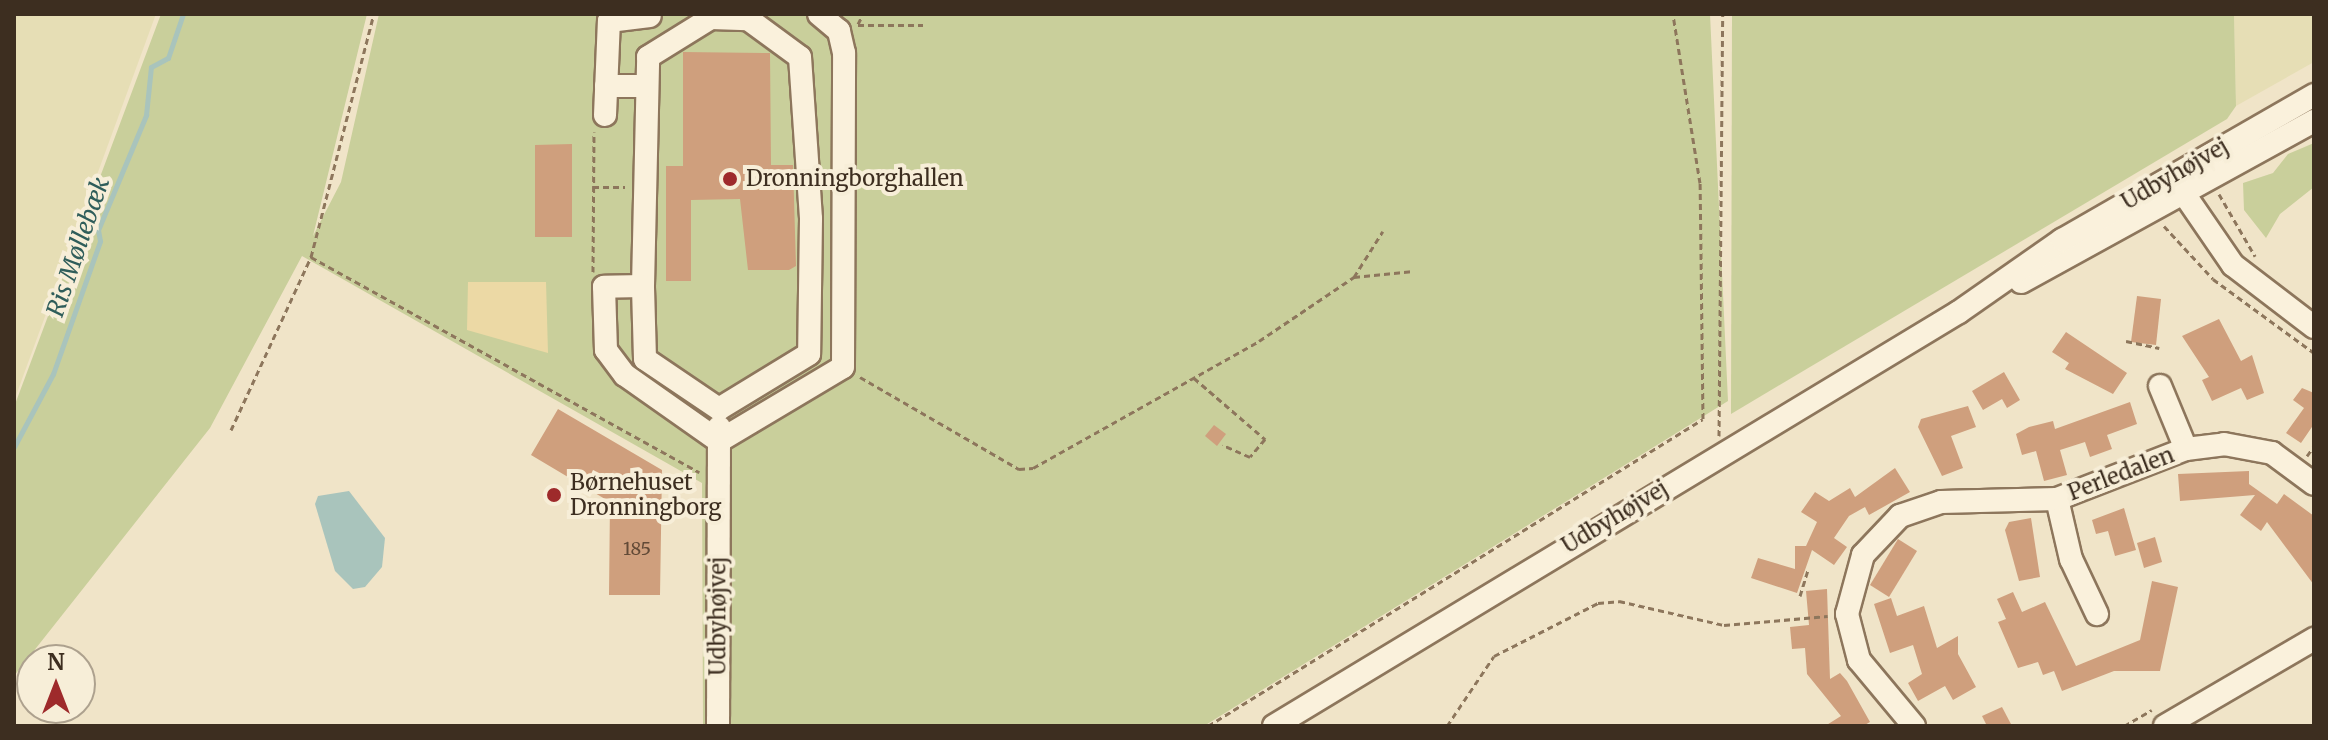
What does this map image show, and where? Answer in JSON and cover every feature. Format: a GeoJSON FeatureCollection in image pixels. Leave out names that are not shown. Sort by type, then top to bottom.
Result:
{"type":"FeatureCollection","features":[{"type":"Feature","properties":{"kind":"street"},"geometry":{"type":"LineString","coordinates":[[643,286],[604,287],[606,350],[625,375],[719,441],[843,367],[849,28],[819,14]]}},
{"type":"Feature","properties":{"kind":"street"},"geometry":{"type":"LineString","coordinates":[[605,115],[609,21],[652,15],[648,57],[647,86],[643,286],[645,359],[719,409],[809,354],[808,92],[800,57],[748,19],[711,18],[648,57]]}},
{"type":"Feature","properties":{"kind":"street"},"geometry":{"type":"LineString","coordinates":[[606,86],[647,86]]}},
{"type":"Feature","properties":{"kind":"street","name":"Udbyhøjvej"},"geometry":{"type":"LineString","coordinates":[[1274,726],[1959,312],[2172,175],[2314,95]]}},
{"type":"Feature","properties":{"kind":"street","name":"Udbyhøjvej"},"geometry":{"type":"LineString","coordinates":[[1959,312],[2185,197],[2314,121]]}},
{"type":"Feature","properties":{"kind":"street"},"geometry":{"type":"LineString","coordinates":[[2172,175],[2233,265],[2314,327]]}},
{"type":"Feature","properties":{"kind":"street","name":"Perledalen"},"geometry":{"type":"LineString","coordinates":[[2160,386],[2186,449]]}},
{"type":"Feature","properties":{"kind":"street","name":"Udbyhøjvej"},"geometry":{"type":"LineString","coordinates":[[718,726],[719,409]]}},
{"type":"Feature","properties":{"kind":"street","name":"Perledalen"},"geometry":{"type":"LineString","coordinates":[[1914,726],[1859,660],[1847,614],[1863,555],[1900,516],[1941,502],[2057,499],[2186,449],[2224,444],[2261,450],[2314,484]]}},
{"type":"Feature","properties":{"kind":"street","name":"Perledalen"},"geometry":{"type":"LineString","coordinates":[[2057,499],[2071,559],[2097,614]]}},
{"type":"Feature","properties":{"kind":"street"},"geometry":{"type":"LineString","coordinates":[[2165,726],[2314,639]]}},
{"type":"Feature","properties":{"kind":"path"},"geometry":{"type":"LineString","coordinates":[[231,430],[311,257],[374,14]]}},
{"type":"Feature","properties":{"kind":"path"},"geometry":{"type":"LineString","coordinates":[[849,28],[863,14]]}},
{"type":"Feature","properties":{"kind":"path"},"geometry":{"type":"LineString","coordinates":[[1208,726],[1703,419],[1700,183],[1673,14]]}},
{"type":"Feature","properties":{"kind":"path"},"geometry":{"type":"LineString","coordinates":[[1723,14],[1717,431],[1728,449]]}},
{"type":"Feature","properties":{"kind":"path"},"geometry":{"type":"LineString","coordinates":[[849,28],[923,25]]}},
{"type":"Feature","properties":{"kind":"path"},"geometry":{"type":"LineString","coordinates":[[604,287],[593,273],[593,133],[605,115]]}},
{"type":"Feature","properties":{"kind":"path"},"geometry":{"type":"LineString","coordinates":[[2216,179],[2230,222],[2265,265]]}},
{"type":"Feature","properties":{"kind":"path"},"geometry":{"type":"LineString","coordinates":[[593,187],[646,187]]}},
{"type":"Feature","properties":{"kind":"path"},"geometry":{"type":"LineString","coordinates":[[843,367],[1025,471],[1194,378],[1354,277],[1383,231]]}},
{"type":"Feature","properties":{"kind":"path"},"geometry":{"type":"LineString","coordinates":[[311,257],[718,482]]}},
{"type":"Feature","properties":{"kind":"path"},"geometry":{"type":"LineString","coordinates":[[1354,277],[1414,271]]}},
{"type":"Feature","properties":{"kind":"path"},"geometry":{"type":"LineString","coordinates":[[2126,341],[2159,348]]}},
{"type":"Feature","properties":{"kind":"path"},"geometry":{"type":"LineString","coordinates":[[1194,378],[1265,439],[1250,457],[1223,445]]}},
{"type":"Feature","properties":{"kind":"path"},"geometry":{"type":"LineString","coordinates":[[1800,596],[1808,570]]}},
{"type":"Feature","properties":{"kind":"path"},"geometry":{"type":"LineString","coordinates":[[1447,726],[1494,656],[1598,603],[1619,601],[1724,625],[1847,614]]}},
{"type":"Feature","properties":{"kind":"shaded area"},"geometry":{"type":"Polygon","coordinates":[[[14,14],[156,14],[14,401],[14,14]]]}},
{"type":"Feature","properties":{"kind":"shaded area"},"geometry":{"type":"Polygon","coordinates":[[[2234,14],[2314,14],[2314,62],[2236,106],[2234,14]]]}},
{"type":"Feature","properties":{"kind":"green space"},"geometry":{"type":"Polygon","coordinates":[[[161,14],[367,14],[313,236],[341,182],[379,14],[1710,14],[1728,401],[1204,726],[703,726],[702,483],[302,256],[210,428],[39,644],[16,644],[14,676],[14,407],[161,14]]]}},
{"type":"Feature","properties":{"kind":"green space"},"geometry":{"type":"Polygon","coordinates":[[[1732,14],[2234,14],[2236,106],[2227,119],[1731,414],[1732,14]]]}},
{"type":"Feature","properties":{"kind":"green space"},"geometry":{"type":"Polygon","coordinates":[[[2314,143],[2314,187],[2280,214],[2266,238],[2244,210],[2243,183],[2273,173],[2288,154],[2314,143]]]}},
{"type":"Feature","properties":{"kind":"sand"},"geometry":{"type":"Polygon","coordinates":[[[468,282],[546,282],[548,353],[467,330],[468,282]]]}},
{"type":"Feature","properties":{"kind":"water"},"geometry":{"type":"Polygon","coordinates":[[[349,491],[385,538],[382,567],[365,587],[353,589],[335,571],[315,504],[318,496],[349,491]]]}},
{"type":"Feature","properties":{"kind":"building","name":"Dronningborghallen"},"geometry":{"type":"Polygon","coordinates":[[[683,52],[770,53],[771,165],[793,165],[796,266],[789,270],[748,270],[740,199],[691,200],[691,281],[666,281],[666,166],[683,166],[683,52]]]}},
{"type":"Feature","properties":{"kind":"building"},"geometry":{"type":"Polygon","coordinates":[[[572,144],[572,237],[535,237],[535,145],[572,144]]]}},
{"type":"Feature","properties":{"kind":"building"},"geometry":{"type":"Polygon","coordinates":[[[2137,296],[2161,299],[2156,345],[2131,342],[2137,296]]]}},
{"type":"Feature","properties":{"kind":"building"},"geometry":{"type":"Polygon","coordinates":[[[2219,319],[2241,361],[2252,355],[2264,393],[2247,400],[2241,388],[2212,401],[2202,380],[2209,377],[2182,336],[2219,319]]]}},
{"type":"Feature","properties":{"kind":"building"},"geometry":{"type":"Polygon","coordinates":[[[2066,332],[2127,373],[2113,394],[2065,369],[2069,363],[2052,352],[2066,332]]]}},
{"type":"Feature","properties":{"kind":"building"},"geometry":{"type":"Polygon","coordinates":[[[2004,372],[2020,400],[2007,408],[2002,399],[1983,410],[1972,391],[2004,372]]]}},
{"type":"Feature","properties":{"kind":"building"},"geometry":{"type":"Polygon","coordinates":[[[2302,388],[2314,393],[2314,424],[2301,443],[2286,433],[2304,408],[2293,400],[2302,388]]]}},
{"type":"Feature","properties":{"kind":"building"},"geometry":{"type":"Polygon","coordinates":[[[2130,402],[2137,424],[2107,435],[2112,449],[2090,457],[2085,442],[2060,450],[2067,475],[2044,481],[2036,451],[2022,455],[2016,434],[2029,427],[2053,421],[2055,429],[2130,402]]]}},
{"type":"Feature","properties":{"kind":"building"},"geometry":{"type":"Polygon","coordinates":[[[1968,406],[1976,427],[1951,436],[1963,468],[1942,476],[1918,427],[1921,419],[1968,406]]]}},
{"type":"Feature","properties":{"kind":"building"},"geometry":{"type":"Polygon","coordinates":[[[558,409],[662,470],[660,595],[609,595],[610,502],[531,455],[558,409]]]}},
{"type":"Feature","properties":{"kind":"building"},"geometry":{"type":"Polygon","coordinates":[[[1214,425],[1226,434],[1217,446],[1205,436],[1214,425]]]}},
{"type":"Feature","properties":{"kind":"building"},"geometry":{"type":"Polygon","coordinates":[[[1895,468],[1910,492],[1869,515],[1865,507],[1849,516],[1834,538],[1847,547],[1834,565],[1812,550],[1797,593],[1751,578],[1758,558],[1795,569],[1795,546],[1806,546],[1817,522],[1801,512],[1815,492],[1829,501],[1850,488],[1855,497],[1895,468]]]}},
{"type":"Feature","properties":{"kind":"building"},"geometry":{"type":"Polygon","coordinates":[[[2249,471],[2249,484],[2277,504],[2284,494],[2314,516],[2314,585],[2267,522],[2261,531],[2240,515],[2255,495],[2180,501],[2178,474],[2249,471]]]}},
{"type":"Feature","properties":{"kind":"building"},"geometry":{"type":"Polygon","coordinates":[[[2124,508],[2136,550],[2115,556],[2108,531],[2096,534],[2092,520],[2124,508]]]}},
{"type":"Feature","properties":{"kind":"building"},"geometry":{"type":"Polygon","coordinates":[[[2031,518],[2040,577],[2019,581],[2005,530],[2009,522],[2031,518]]]}},
{"type":"Feature","properties":{"kind":"building"},"geometry":{"type":"Polygon","coordinates":[[[2155,537],[2162,562],[2144,568],[2137,543],[2155,537]]]}},
{"type":"Feature","properties":{"kind":"building"},"geometry":{"type":"Polygon","coordinates":[[[1898,539],[1917,551],[1889,597],[1870,585],[1898,539]]]}},
{"type":"Feature","properties":{"kind":"building"},"geometry":{"type":"Polygon","coordinates":[[[2152,581],[2178,587],[2160,671],[2114,671],[2062,691],[2054,671],[2043,675],[2038,662],[2018,668],[1998,622],[2006,619],[1997,599],[2013,592],[2022,612],[2045,602],[2076,666],[2140,640],[2152,581]]]}},
{"type":"Feature","properties":{"kind":"building"},"geometry":{"type":"Polygon","coordinates":[[[1827,589],[1830,679],[1840,673],[1847,681],[1870,722],[1863,726],[1825,726],[1841,716],[1807,674],[1805,648],[1792,649],[1790,627],[1809,625],[1806,591],[1827,589]]]}},
{"type":"Feature","properties":{"kind":"building"},"geometry":{"type":"Polygon","coordinates":[[[1891,598],[1897,616],[1924,606],[1937,648],[1958,636],[1958,654],[1976,687],[1953,700],[1945,686],[1918,701],[1908,683],[1922,674],[1913,645],[1890,653],[1874,604],[1891,598]]]}},
{"type":"Feature","properties":{"kind":"building"},"geometry":{"type":"Polygon","coordinates":[[[2002,707],[2012,726],[1987,726],[1982,716],[2002,707]]]}},
{"type":"Feature","properties":{"kind":"waterway","name":"Ris Møllebæk"},"geometry":{"type":"LineString","coordinates":[[14,447],[53,374],[100,241],[98,230],[146,115],[151,67],[168,58],[183,14]]}},
{"type":"Feature","properties":{"kind":"place","name":"Dronningborghallen"},"geometry":{"type":"Point","coordinates":[730,179]}},
{"type":"Feature","properties":{"kind":"place","name":"Børnehuset Dronningborg"},"geometry":{"type":"Point","coordinates":[554,495]}}]}
